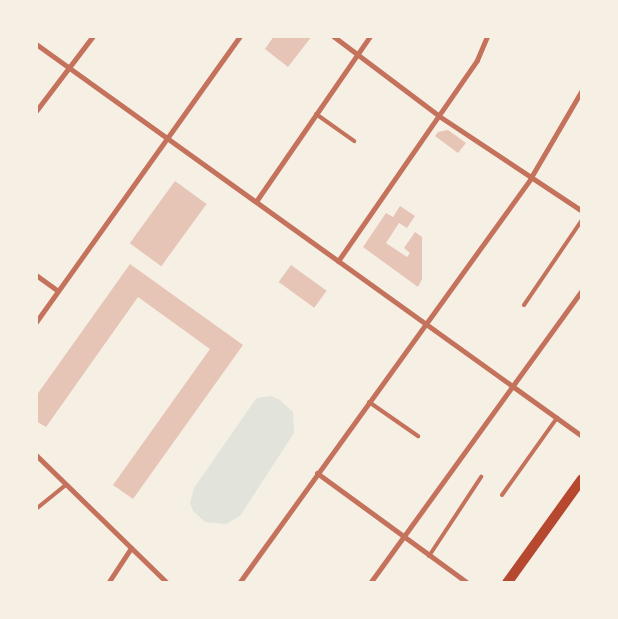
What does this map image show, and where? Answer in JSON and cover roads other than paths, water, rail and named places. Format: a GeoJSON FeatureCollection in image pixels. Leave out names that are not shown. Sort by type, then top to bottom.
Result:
{"type":"FeatureCollection","features":[{"type":"Feature","properties":{"kind":"main road"},"geometry":{"type":"LineString","coordinates":[[507,583],[582,479]]}},
{"type":"Feature","properties":{"kind":"street"},"geometry":{"type":"LineString","coordinates":[[36,111],[93,36]]}},
{"type":"Feature","properties":{"kind":"street"},"geometry":{"type":"LineString","coordinates":[[36,322],[240,36]]}},
{"type":"Feature","properties":{"kind":"street"},"geometry":{"type":"LineString","coordinates":[[333,36],[439,116],[530,179],[582,211]]}},
{"type":"Feature","properties":{"kind":"street"},"geometry":{"type":"LineString","coordinates":[[256,200],[370,36]]}},
{"type":"Feature","properties":{"kind":"street"},"geometry":{"type":"LineString","coordinates":[[338,261],[477,60],[487,36]]}},
{"type":"Feature","properties":{"kind":"street"},"geometry":{"type":"LineString","coordinates":[[36,44],[256,200],[426,326],[582,436]]}},
{"type":"Feature","properties":{"kind":"street"},"geometry":{"type":"LineString","coordinates":[[239,583],[317,473],[426,326],[530,179],[582,90]]}},
{"type":"Feature","properties":{"kind":"street"},"geometry":{"type":"LineString","coordinates":[[36,275],[57,290]]}},
{"type":"Feature","properties":{"kind":"street"},"geometry":{"type":"LineString","coordinates":[[370,583],[582,290]]}},
{"type":"Feature","properties":{"kind":"street"},"geometry":{"type":"LineString","coordinates":[[36,455],[167,583]]}},
{"type":"Feature","properties":{"kind":"street"},"geometry":{"type":"LineString","coordinates":[[317,473],[402,537],[468,583]]}},
{"type":"Feature","properties":{"kind":"street"},"geometry":{"type":"LineString","coordinates":[[108,583],[131,548]]}},
{"type":"Feature","properties":{"kind":"lane"},"geometry":{"type":"LineString","coordinates":[[316,114],[354,141]]}},
{"type":"Feature","properties":{"kind":"lane"},"geometry":{"type":"LineString","coordinates":[[524,305],[582,220]]}},
{"type":"Feature","properties":{"kind":"lane"},"geometry":{"type":"LineString","coordinates":[[369,402],[418,436]]}},
{"type":"Feature","properties":{"kind":"lane"},"geometry":{"type":"LineString","coordinates":[[502,495],[557,418]]}},
{"type":"Feature","properties":{"kind":"lane"},"geometry":{"type":"LineString","coordinates":[[429,556],[481,477]]}},
{"type":"Feature","properties":{"kind":"lane"},"geometry":{"type":"LineString","coordinates":[[36,509],[66,485]]}}]}
